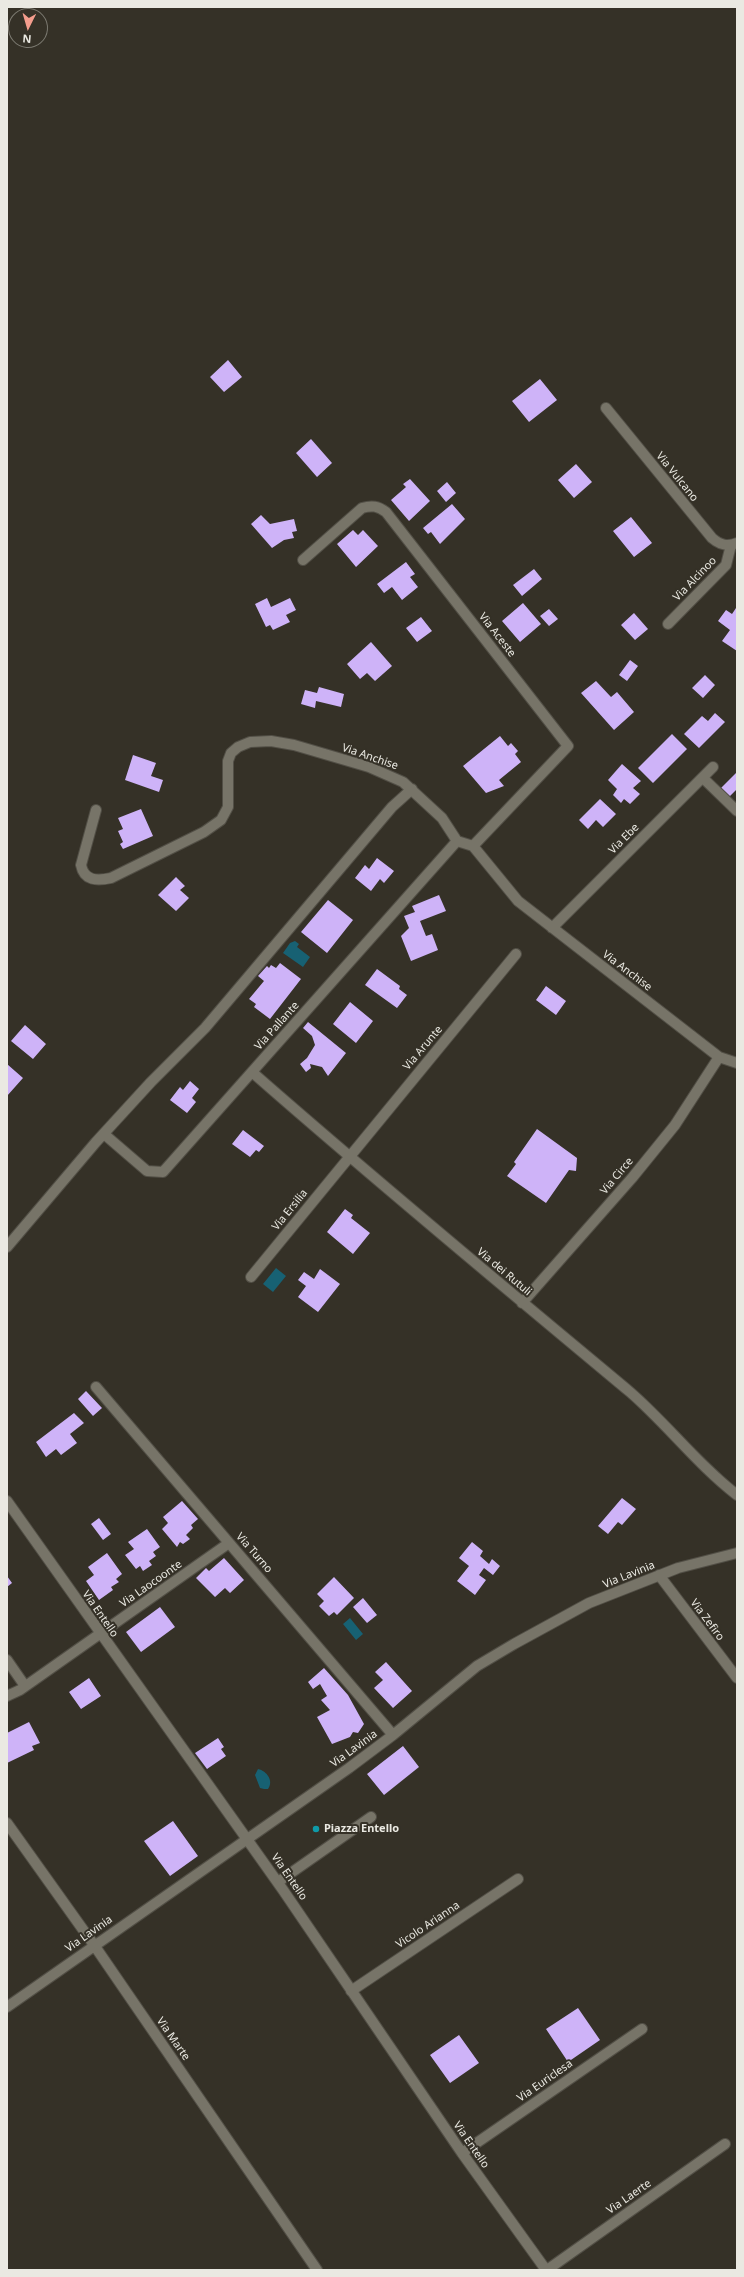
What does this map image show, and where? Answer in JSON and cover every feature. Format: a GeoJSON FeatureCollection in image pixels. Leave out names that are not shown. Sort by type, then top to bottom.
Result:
{"type":"FeatureCollection","features":[{"type":"Feature","properties":{"kind":"street","name":"Via Vulcano"},"geometry":{"type":"LineString","coordinates":[[606,408],[712,538],[718,544],[734,544]]}},
{"type":"Feature","properties":{"kind":"street","name":"Via Aceste"},"geometry":{"type":"LineString","coordinates":[[303,560],[362,508],[374,506],[386,512],[568,746],[473,846]]}},
{"type":"Feature","properties":{"kind":"street","name":"Via Alcinoo"},"geometry":{"type":"LineString","coordinates":[[668,624],[726,565],[734,544]]}},
{"type":"Feature","properties":{"kind":"street","name":"Via Anchise"},"geometry":{"type":"LineString","coordinates":[[96,810],[81,865],[82,871],[87,877],[100,880],[111,878],[198,836],[221,820],[228,807],[228,761],[231,753],[238,747],[250,742],[271,741],[294,745],[369,767],[403,782],[442,818],[457,841]]}},
{"type":"Feature","properties":{"kind":"street","name":"Via Ebe"},"geometry":{"type":"LineString","coordinates":[[552,928],[713,767]]}},
{"type":"Feature","properties":{"kind":"street"},"geometry":{"type":"LineString","coordinates":[[703,778],[737,812]]}},
{"type":"Feature","properties":{"kind":"street"},"geometry":{"type":"LineString","coordinates":[[7,1247],[104,1134],[151,1082],[205,1028],[392,807],[412,790]]}},
{"type":"Feature","properties":{"kind":"street"},"geometry":{"type":"LineString","coordinates":[[457,841],[473,846]]}},
{"type":"Feature","properties":{"kind":"street","name":"Via Pallante"},"geometry":{"type":"LineString","coordinates":[[104,1134],[147,1170],[163,1172],[457,841]]}},
{"type":"Feature","properties":{"kind":"street","name":"Via Anchise"},"geometry":{"type":"LineString","coordinates":[[473,846],[518,901],[720,1057],[737,1063]]}},
{"type":"Feature","properties":{"kind":"street","name":"Via Arunte"},"geometry":{"type":"LineString","coordinates":[[349,1158],[516,954]]}},
{"type":"Feature","properties":{"kind":"street","name":"Via Circe"},"geometry":{"type":"LineString","coordinates":[[522,1303],[582,1236],[675,1125],[720,1057]]}},
{"type":"Feature","properties":{"kind":"street","name":"Via dei Rutuli"},"geometry":{"type":"LineString","coordinates":[[252,1072],[349,1158],[632,1394],[710,1471],[737,1495]]}},
{"type":"Feature","properties":{"kind":"street","name":"Via Ersilia"},"geometry":{"type":"LineString","coordinates":[[251,1277],[349,1158]]}},
{"type":"Feature","properties":{"kind":"street","name":"Via Turno"},"geometry":{"type":"LineString","coordinates":[[96,1388],[393,1735]]}},
{"type":"Feature","properties":{"kind":"street","name":"Via Entello"},"geometry":{"type":"LineString","coordinates":[[7,1501],[100,1635],[278,1882],[462,2153],[544,2269]]}},
{"type":"Feature","properties":{"kind":"street","name":"Via Laocoonte"},"geometry":{"type":"LineString","coordinates":[[7,1696],[26,1686],[100,1635],[229,1543]]}},
{"type":"Feature","properties":{"kind":"street","name":"Via Lavinia"},"geometry":{"type":"LineString","coordinates":[[7,2007],[393,1735],[477,1666],[590,1603],[678,1568],[737,1553]]}},
{"type":"Feature","properties":{"kind":"street","name":"Via Zefiro"},"geometry":{"type":"LineString","coordinates":[[659,1575],[737,1678]]}},
{"type":"Feature","properties":{"kind":"street"},"geometry":{"type":"LineString","coordinates":[[7,1660],[26,1686]]}},
{"type":"Feature","properties":{"kind":"street"},"geometry":{"type":"LineString","coordinates":[[278,1882],[371,1818]]}},
{"type":"Feature","properties":{"kind":"street","name":"Via Marte"},"geometry":{"type":"LineString","coordinates":[[7,1823],[94,1945],[317,2270]]}},
{"type":"Feature","properties":{"kind":"street","name":"Vicolo Arianna"},"geometry":{"type":"LineString","coordinates":[[351,1991],[518,1879]]}},
{"type":"Feature","properties":{"kind":"street","name":"Via Euriclesa"},"geometry":{"type":"LineString","coordinates":[[462,2153],[642,2029]]}},
{"type":"Feature","properties":{"kind":"street","name":"Via Laerte"},"geometry":{"type":"LineString","coordinates":[[544,2269],[726,2144]]}},
{"type":"Feature","properties":{"kind":"water"},"geometry":{"type":"Polygon","coordinates":[[[295,941],[299,944],[297,947],[310,957],[303,967],[283,953],[290,943],[295,941]]]}},
{"type":"Feature","properties":{"kind":"water"},"geometry":{"type":"Polygon","coordinates":[[[276,1268],[286,1276],[273,1292],[263,1284],[276,1268]]]}},
{"type":"Feature","properties":{"kind":"water"},"geometry":{"type":"Polygon","coordinates":[[[350,1618],[363,1634],[356,1640],[343,1624],[350,1618]]]}},
{"type":"Feature","properties":{"kind":"water"},"geometry":{"type":"Polygon","coordinates":[[[258,1769],[267,1774],[269,1777],[270,1786],[268,1789],[260,1788],[255,1775],[258,1769]]]}},
{"type":"Feature","properties":{"kind":"building"},"geometry":{"type":"Polygon","coordinates":[[[228,360],[242,377],[224,392],[210,377],[228,360]]]}},
{"type":"Feature","properties":{"kind":"building"},"geometry":{"type":"Polygon","coordinates":[[[540,379],[557,400],[529,422],[512,401],[540,379]]]}},
{"type":"Feature","properties":{"kind":"building"},"geometry":{"type":"Polygon","coordinates":[[[311,439],[332,463],[317,477],[296,453],[311,439]]]}},
{"type":"Feature","properties":{"kind":"building"},"geometry":{"type":"Polygon","coordinates":[[[576,464],[592,482],[574,498],[558,480],[576,464]]]}},
{"type":"Feature","properties":{"kind":"building"},"geometry":{"type":"Polygon","coordinates":[[[410,479],[430,501],[409,521],[391,500],[406,487],[403,484],[410,479]]]}},
{"type":"Feature","properties":{"kind":"building"},"geometry":{"type":"Polygon","coordinates":[[[447,482],[456,493],[446,502],[437,491],[447,482]]]}},
{"type":"Feature","properties":{"kind":"building"},"geometry":{"type":"Polygon","coordinates":[[[452,504],[465,519],[440,544],[431,532],[428,534],[423,528],[452,504]]]}},
{"type":"Feature","properties":{"kind":"building"},"geometry":{"type":"Polygon","coordinates":[[[261,515],[270,524],[294,519],[297,531],[292,532],[294,538],[284,540],[272,548],[251,524],[261,515]]]}},
{"type":"Feature","properties":{"kind":"building"},"geometry":{"type":"Polygon","coordinates":[[[631,517],[652,543],[634,557],[613,531],[631,517]]]}},
{"type":"Feature","properties":{"kind":"building"},"geometry":{"type":"Polygon","coordinates":[[[353,530],[358,535],[363,530],[378,546],[356,567],[337,544],[353,530]]]}},
{"type":"Feature","properties":{"kind":"building"},"geometry":{"type":"Polygon","coordinates":[[[406,562],[415,574],[410,577],[418,587],[402,600],[392,587],[384,593],[377,584],[406,562]]]}},
{"type":"Feature","properties":{"kind":"building"},"geometry":{"type":"Polygon","coordinates":[[[534,569],[542,579],[522,596],[513,585],[534,569]]]}},
{"type":"Feature","properties":{"kind":"building"},"geometry":{"type":"Polygon","coordinates":[[[267,598],[271,607],[290,598],[296,610],[286,615],[290,622],[273,630],[270,625],[266,627],[255,604],[267,598]]]}},
{"type":"Feature","properties":{"kind":"building"},"geometry":{"type":"Polygon","coordinates":[[[523,603],[541,624],[520,642],[502,621],[523,603]]]}},
{"type":"Feature","properties":{"kind":"building"},"geometry":{"type":"Polygon","coordinates":[[[736,608],[737,651],[722,641],[730,630],[718,621],[726,610],[732,614],[736,608]]]}},
{"type":"Feature","properties":{"kind":"building"},"geometry":{"type":"Polygon","coordinates":[[[549,609],[558,619],[549,626],[540,616],[549,609]]]}},
{"type":"Feature","properties":{"kind":"building"},"geometry":{"type":"Polygon","coordinates":[[[634,613],[648,629],[635,640],[621,625],[634,613]]]}},
{"type":"Feature","properties":{"kind":"building"},"geometry":{"type":"Polygon","coordinates":[[[421,617],[432,631],[417,642],[406,628],[421,617]]]}},
{"type":"Feature","properties":{"kind":"building"},"geometry":{"type":"Polygon","coordinates":[[[371,642],[392,666],[375,681],[367,673],[360,679],[347,664],[371,642]]]}},
{"type":"Feature","properties":{"kind":"building"},"geometry":{"type":"Polygon","coordinates":[[[630,660],[638,666],[627,681],[619,675],[630,660]]]}},
{"type":"Feature","properties":{"kind":"building"},"geometry":{"type":"Polygon","coordinates":[[[705,675],[715,685],[703,698],[692,688],[705,675]]]}},
{"type":"Feature","properties":{"kind":"building"},"geometry":{"type":"Polygon","coordinates":[[[596,681],[611,697],[617,692],[634,712],[614,730],[581,693],[596,681]]]}},
{"type":"Feature","properties":{"kind":"building"},"geometry":{"type":"Polygon","coordinates":[[[319,687],[344,694],[341,707],[316,701],[315,708],[301,704],[305,690],[317,693],[319,687]]]}},
{"type":"Feature","properties":{"kind":"building"},"geometry":{"type":"Polygon","coordinates":[[[715,713],[725,722],[699,748],[684,734],[702,716],[708,721],[715,713]]]}},
{"type":"Feature","properties":{"kind":"building"},"geometry":{"type":"Polygon","coordinates":[[[672,734],[687,749],[653,783],[638,768],[672,734]]]}},
{"type":"Feature","properties":{"kind":"building"},"geometry":{"type":"Polygon","coordinates":[[[500,736],[508,746],[511,743],[518,751],[515,754],[521,762],[499,780],[504,786],[486,793],[463,766],[500,736]]]}},
{"type":"Feature","properties":{"kind":"building"},"geometry":{"type":"Polygon","coordinates":[[[133,755],[156,763],[151,776],[163,780],[159,792],[125,780],[133,755]]]}},
{"type":"Feature","properties":{"kind":"building"},"geometry":{"type":"Polygon","coordinates":[[[622,764],[641,781],[633,788],[640,794],[630,804],[624,799],[621,803],[613,795],[617,789],[608,780],[622,764]]]}},
{"type":"Feature","properties":{"kind":"building"},"geometry":{"type":"Polygon","coordinates":[[[737,772],[737,789],[728,798],[719,790],[737,772]]]}},
{"type":"Feature","properties":{"kind":"building"},"geometry":{"type":"Polygon","coordinates":[[[600,799],[616,814],[603,827],[596,820],[588,829],[579,820],[600,799]]]}},
{"type":"Feature","properties":{"kind":"building"},"geometry":{"type":"Polygon","coordinates":[[[141,809],[153,836],[123,849],[120,844],[123,842],[118,831],[123,829],[118,818],[141,809]]]}},
{"type":"Feature","properties":{"kind":"building"},"geometry":{"type":"Polygon","coordinates":[[[377,858],[394,871],[384,883],[380,879],[371,891],[355,878],[365,865],[369,869],[377,858]]]}},
{"type":"Feature","properties":{"kind":"building"},"geometry":{"type":"Polygon","coordinates":[[[176,877],[185,886],[180,890],[189,898],[176,911],[158,895],[176,877]]]}},
{"type":"Feature","properties":{"kind":"building"},"geometry":{"type":"Polygon","coordinates":[[[439,895],[446,911],[420,921],[426,936],[432,934],[438,950],[411,961],[401,936],[409,928],[404,916],[415,912],[412,906],[439,895]]]}},
{"type":"Feature","properties":{"kind":"building"},"geometry":{"type":"Polygon","coordinates":[[[328,900],[353,920],[327,953],[301,932],[328,900]]]}},
{"type":"Feature","properties":{"kind":"building"},"geometry":{"type":"Polygon","coordinates":[[[280,963],[301,979],[270,1019],[254,1007],[256,1004],[249,999],[264,981],[258,976],[267,966],[269,968],[271,965],[276,968],[280,963]]]}},
{"type":"Feature","properties":{"kind":"building"},"geometry":{"type":"Polygon","coordinates":[[[377,969],[400,986],[399,989],[407,995],[397,1008],[365,985],[377,969]]]}},
{"type":"Feature","properties":{"kind":"building"},"geometry":{"type":"Polygon","coordinates":[[[546,986],[566,1001],[556,1015],[536,1000],[546,986]]]}},
{"type":"Feature","properties":{"kind":"building"},"geometry":{"type":"Polygon","coordinates":[[[350,1002],[373,1021],[356,1043],[333,1024],[350,1002]]]}},
{"type":"Feature","properties":{"kind":"building"},"geometry":{"type":"Polygon","coordinates":[[[308,1022],[346,1053],[328,1076],[322,1067],[310,1064],[311,1068],[306,1072],[300,1064],[307,1058],[315,1045],[312,1036],[303,1028],[308,1022]]]}},
{"type":"Feature","properties":{"kind":"building"},"geometry":{"type":"Polygon","coordinates":[[[25,1025],[46,1044],[33,1059],[11,1041],[25,1025]]]}},
{"type":"Feature","properties":{"kind":"building"},"geometry":{"type":"Polygon","coordinates":[[[7,1064],[23,1078],[7,1096],[7,1064]]]}},
{"type":"Feature","properties":{"kind":"building"},"geometry":{"type":"Polygon","coordinates":[[[190,1081],[199,1089],[192,1098],[196,1102],[187,1113],[170,1100],[180,1087],[183,1090],[190,1081]]]}},
{"type":"Feature","properties":{"kind":"building"},"geometry":{"type":"Polygon","coordinates":[[[537,1129],[577,1158],[576,1171],[569,1170],[546,1203],[507,1176],[516,1164],[514,1162],[537,1129]]]}},
{"type":"Feature","properties":{"kind":"building"},"geometry":{"type":"Polygon","coordinates":[[[243,1130],[264,1146],[259,1152],[256,1150],[250,1157],[232,1144],[243,1130]]]}},
{"type":"Feature","properties":{"kind":"building"},"geometry":{"type":"Polygon","coordinates":[[[345,1209],[353,1215],[351,1218],[370,1233],[353,1254],[327,1232],[345,1209]]]}},
{"type":"Feature","properties":{"kind":"building"},"geometry":{"type":"Polygon","coordinates":[[[320,1269],[340,1284],[318,1312],[298,1297],[306,1286],[298,1280],[304,1272],[314,1279],[320,1269]]]}},
{"type":"Feature","properties":{"kind":"building"},"geometry":{"type":"Polygon","coordinates":[[[86,1391],[102,1408],[93,1416],[78,1399],[86,1391]]]}},
{"type":"Feature","properties":{"kind":"building"},"geometry":{"type":"Polygon","coordinates":[[[74,1413],[84,1423],[70,1434],[77,1443],[61,1455],[56,1449],[46,1457],[36,1442],[74,1413]]]}},
{"type":"Feature","properties":{"kind":"building"},"geometry":{"type":"Polygon","coordinates":[[[622,1498],[636,1509],[622,1525],[618,1522],[608,1534],[598,1526],[622,1498]]]}},
{"type":"Feature","properties":{"kind":"building"},"geometry":{"type":"Polygon","coordinates":[[[182,1501],[198,1519],[191,1525],[193,1528],[186,1535],[190,1539],[183,1544],[180,1542],[177,1547],[162,1529],[168,1523],[163,1517],[182,1501]]]}},
{"type":"Feature","properties":{"kind":"building"},"geometry":{"type":"Polygon","coordinates":[[[99,1518],[111,1534],[103,1540],[91,1524],[99,1518]]]}},
{"type":"Feature","properties":{"kind":"building"},"geometry":{"type":"Polygon","coordinates":[[[147,1529],[160,1547],[153,1552],[156,1556],[149,1561],[152,1565],[143,1571],[140,1566],[136,1569],[125,1555],[134,1549],[128,1542],[147,1529]]]}},
{"type":"Feature","properties":{"kind":"building"},"geometry":{"type":"Polygon","coordinates":[[[472,1542],[483,1551],[480,1556],[489,1564],[492,1559],[500,1566],[493,1575],[484,1568],[479,1575],[486,1580],[475,1595],[457,1581],[469,1566],[459,1558],[472,1542]]]}},
{"type":"Feature","properties":{"kind":"building"},"geometry":{"type":"Polygon","coordinates":[[[107,1553],[122,1574],[116,1579],[119,1582],[111,1587],[113,1590],[99,1600],[86,1581],[94,1575],[88,1567],[107,1553]]]}},
{"type":"Feature","properties":{"kind":"building"},"geometry":{"type":"Polygon","coordinates":[[[224,1558],[244,1580],[230,1593],[225,1588],[215,1597],[196,1578],[206,1568],[209,1571],[224,1558]]]}},
{"type":"Feature","properties":{"kind":"building"},"geometry":{"type":"Polygon","coordinates":[[[7,1576],[12,1583],[7,1587],[7,1576]]]}},
{"type":"Feature","properties":{"kind":"building"},"geometry":{"type":"Polygon","coordinates":[[[334,1577],[354,1598],[337,1615],[334,1612],[329,1616],[319,1606],[324,1601],[317,1594],[334,1577]]]}},
{"type":"Feature","properties":{"kind":"building"},"geometry":{"type":"Polygon","coordinates":[[[363,1598],[377,1615],[367,1623],[353,1607],[363,1598]]]}},
{"type":"Feature","properties":{"kind":"building"},"geometry":{"type":"Polygon","coordinates":[[[160,1607],[175,1627],[141,1652],[126,1632],[160,1607]]]}},
{"type":"Feature","properties":{"kind":"building"},"geometry":{"type":"Polygon","coordinates":[[[386,1662],[412,1691],[393,1708],[374,1688],[383,1680],[375,1672],[386,1662]]]}},
{"type":"Feature","properties":{"kind":"building"},"geometry":{"type":"Polygon","coordinates":[[[324,1668],[348,1695],[364,1724],[358,1733],[353,1732],[350,1737],[332,1744],[317,1717],[330,1710],[321,1700],[327,1696],[320,1684],[313,1689],[308,1682],[324,1668]]]}},
{"type":"Feature","properties":{"kind":"building"},"geometry":{"type":"Polygon","coordinates":[[[89,1678],[101,1696],[81,1709],[69,1692],[89,1678]]]}},
{"type":"Feature","properties":{"kind":"building"},"geometry":{"type":"Polygon","coordinates":[[[29,1722],[40,1743],[32,1746],[34,1750],[7,1763],[7,1733],[29,1722]]]}},
{"type":"Feature","properties":{"kind":"building"},"geometry":{"type":"Polygon","coordinates":[[[218,1738],[224,1747],[221,1749],[226,1756],[207,1769],[195,1753],[218,1738]]]}},
{"type":"Feature","properties":{"kind":"building"},"geometry":{"type":"Polygon","coordinates":[[[403,1746],[419,1767],[384,1795],[367,1774],[403,1746]]]}},
{"type":"Feature","properties":{"kind":"building"},"geometry":{"type":"Polygon","coordinates":[[[173,1821],[198,1856],[170,1876],[144,1841],[173,1821]]]}},
{"type":"Feature","properties":{"kind":"building"},"geometry":{"type":"Polygon","coordinates":[[[578,2008],[600,2040],[568,2062],[546,2029],[578,2008]]]}},
{"type":"Feature","properties":{"kind":"building"},"geometry":{"type":"Polygon","coordinates":[[[459,2035],[479,2063],[450,2083],[430,2055],[459,2035]]]}},
{"type":"Feature","properties":{"kind":"place","name":"Piazza Entello"},"geometry":{"type":"Point","coordinates":[316,1829]}}]}
